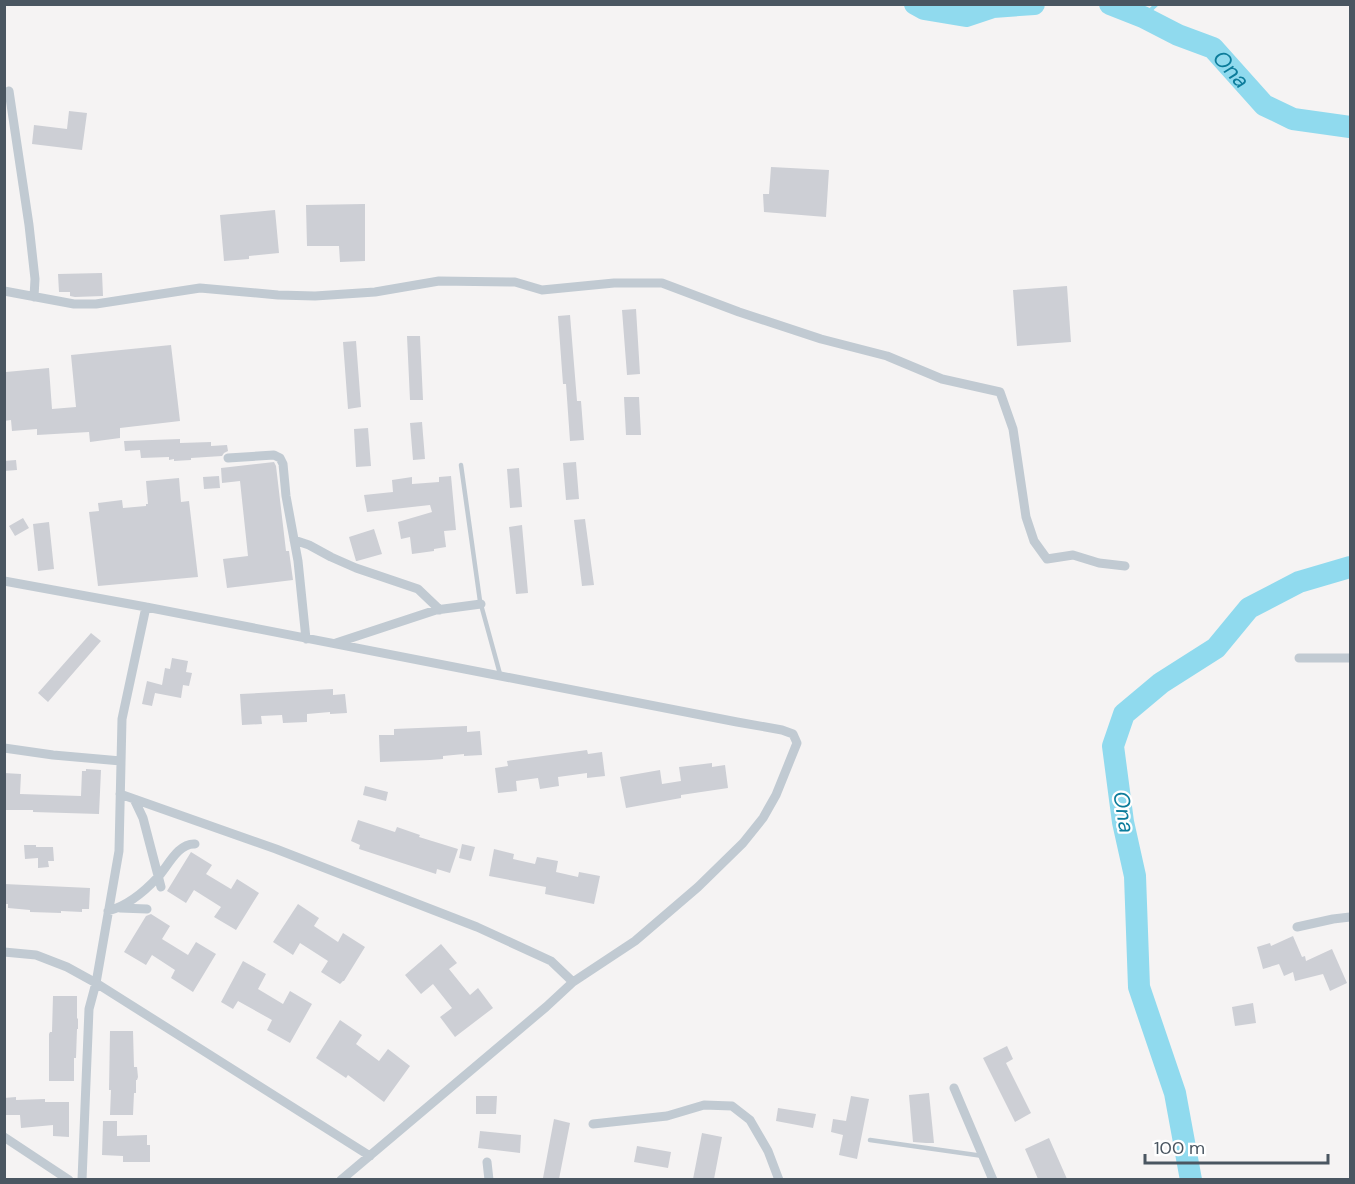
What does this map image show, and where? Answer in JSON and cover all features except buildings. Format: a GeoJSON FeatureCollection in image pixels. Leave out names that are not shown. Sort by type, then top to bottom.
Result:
{"type":"FeatureCollection","features":[{"type":"Feature","properties":{"kind":"street"},"geometry":{"type":"LineString","coordinates":[[9,91],[30,236],[35,279],[34,297]]}},
{"type":"Feature","properties":{"kind":"street"},"geometry":{"type":"LineString","coordinates":[[4,291],[74,304],[96,304],[200,288],[315,296],[375,292],[439,281],[516,282],[542,290],[614,283],[662,283],[821,339],[887,356],[942,379],[1000,392],[1012,429],[1026,517],[1034,541],[1047,559],[1073,555],[1100,563],[1125,566]]}},
{"type":"Feature","properties":{"kind":"street"},"geometry":{"type":"LineString","coordinates":[[228,458],[274,455],[280,458],[283,464],[286,496],[298,561],[306,639]]}},
{"type":"Feature","properties":{"kind":"street"},"geometry":{"type":"LineString","coordinates":[[294,540],[356,568],[418,589],[440,610]]}},
{"type":"Feature","properties":{"kind":"street"},"geometry":{"type":"LineString","coordinates":[[4,581],[782,730],[793,734],[797,743],[776,795],[763,819],[743,843],[698,887],[635,941],[573,982],[341,1179]]}},
{"type":"Feature","properties":{"kind":"street"},"geometry":{"type":"LineString","coordinates":[[334,644],[406,619],[440,610],[481,604]]}},
{"type":"Feature","properties":{"kind":"street"},"geometry":{"type":"LineString","coordinates":[[82,1179],[89,1009],[96,983],[119,851],[123,719],[146,607]]}},
{"type":"Feature","properties":{"kind":"street"},"geometry":{"type":"LineString","coordinates":[[1299,658],[1350,658]]}},
{"type":"Feature","properties":{"kind":"street"},"geometry":{"type":"LineString","coordinates":[[4,748],[53,755],[121,760]]}},
{"type":"Feature","properties":{"kind":"street"},"geometry":{"type":"LineString","coordinates":[[120,794],[276,849],[477,927],[551,960],[573,982]]}},
{"type":"Feature","properties":{"kind":"street"},"geometry":{"type":"LineString","coordinates":[[134,799],[143,818],[161,887]]}},
{"type":"Feature","properties":{"kind":"street"},"geometry":{"type":"LineString","coordinates":[[120,908],[159,876],[178,852],[191,843],[195,844]]}},
{"type":"Feature","properties":{"kind":"street"},"geometry":{"type":"LineString","coordinates":[[108,911],[120,908],[147,909]]}},
{"type":"Feature","properties":{"kind":"street"},"geometry":{"type":"LineString","coordinates":[[1297,927],[1350,916]]}},
{"type":"Feature","properties":{"kind":"street"},"geometry":{"type":"LineString","coordinates":[[4,952],[36,955],[67,967],[96,983],[370,1156]]}},
{"type":"Feature","properties":{"kind":"street"},"geometry":{"type":"LineString","coordinates":[[954,1088],[993,1179]]}},
{"type":"Feature","properties":{"kind":"street"},"geometry":{"type":"LineString","coordinates":[[593,1124],[667,1116],[704,1105],[732,1106],[750,1120],[768,1151],[779,1179]]}},
{"type":"Feature","properties":{"kind":"street"},"geometry":{"type":"LineString","coordinates":[[4,1137],[57,1176],[69,1179]]}},
{"type":"Feature","properties":{"kind":"street"},"geometry":{"type":"LineString","coordinates":[[487,1162],[489,1179]]}},
{"type":"Feature","properties":{"kind":"lane"},"geometry":{"type":"LineString","coordinates":[[461,465],[481,604],[501,676]]}},
{"type":"Feature","properties":{"kind":"lane"},"geometry":{"type":"LineString","coordinates":[[870,1140],[983,1156]]}},
{"type":"Feature","properties":{"kind":"waterway","name":"Ona"},"geometry":{"type":"LineString","coordinates":[[915,4],[924,9],[966,16],[993,7],[1034,4]]}},
{"type":"Feature","properties":{"kind":"waterway","name":"Ona"},"geometry":{"type":"LineString","coordinates":[[1110,4],[1213,48],[1264,105],[1293,119],[1350,127]]}},
{"type":"Feature","properties":{"kind":"waterway"},"geometry":{"type":"LineString","coordinates":[[1143,17],[1157,4]]}},
{"type":"Feature","properties":{"kind":"waterway","name":"Ona"},"geometry":{"type":"LineString","coordinates":[[1191,1180],[1175,1093],[1139,987],[1135,876],[1123,822],[1113,746],[1124,714],[1161,683],[1216,648],[1249,608],[1299,582],[1350,567]]}}]}
